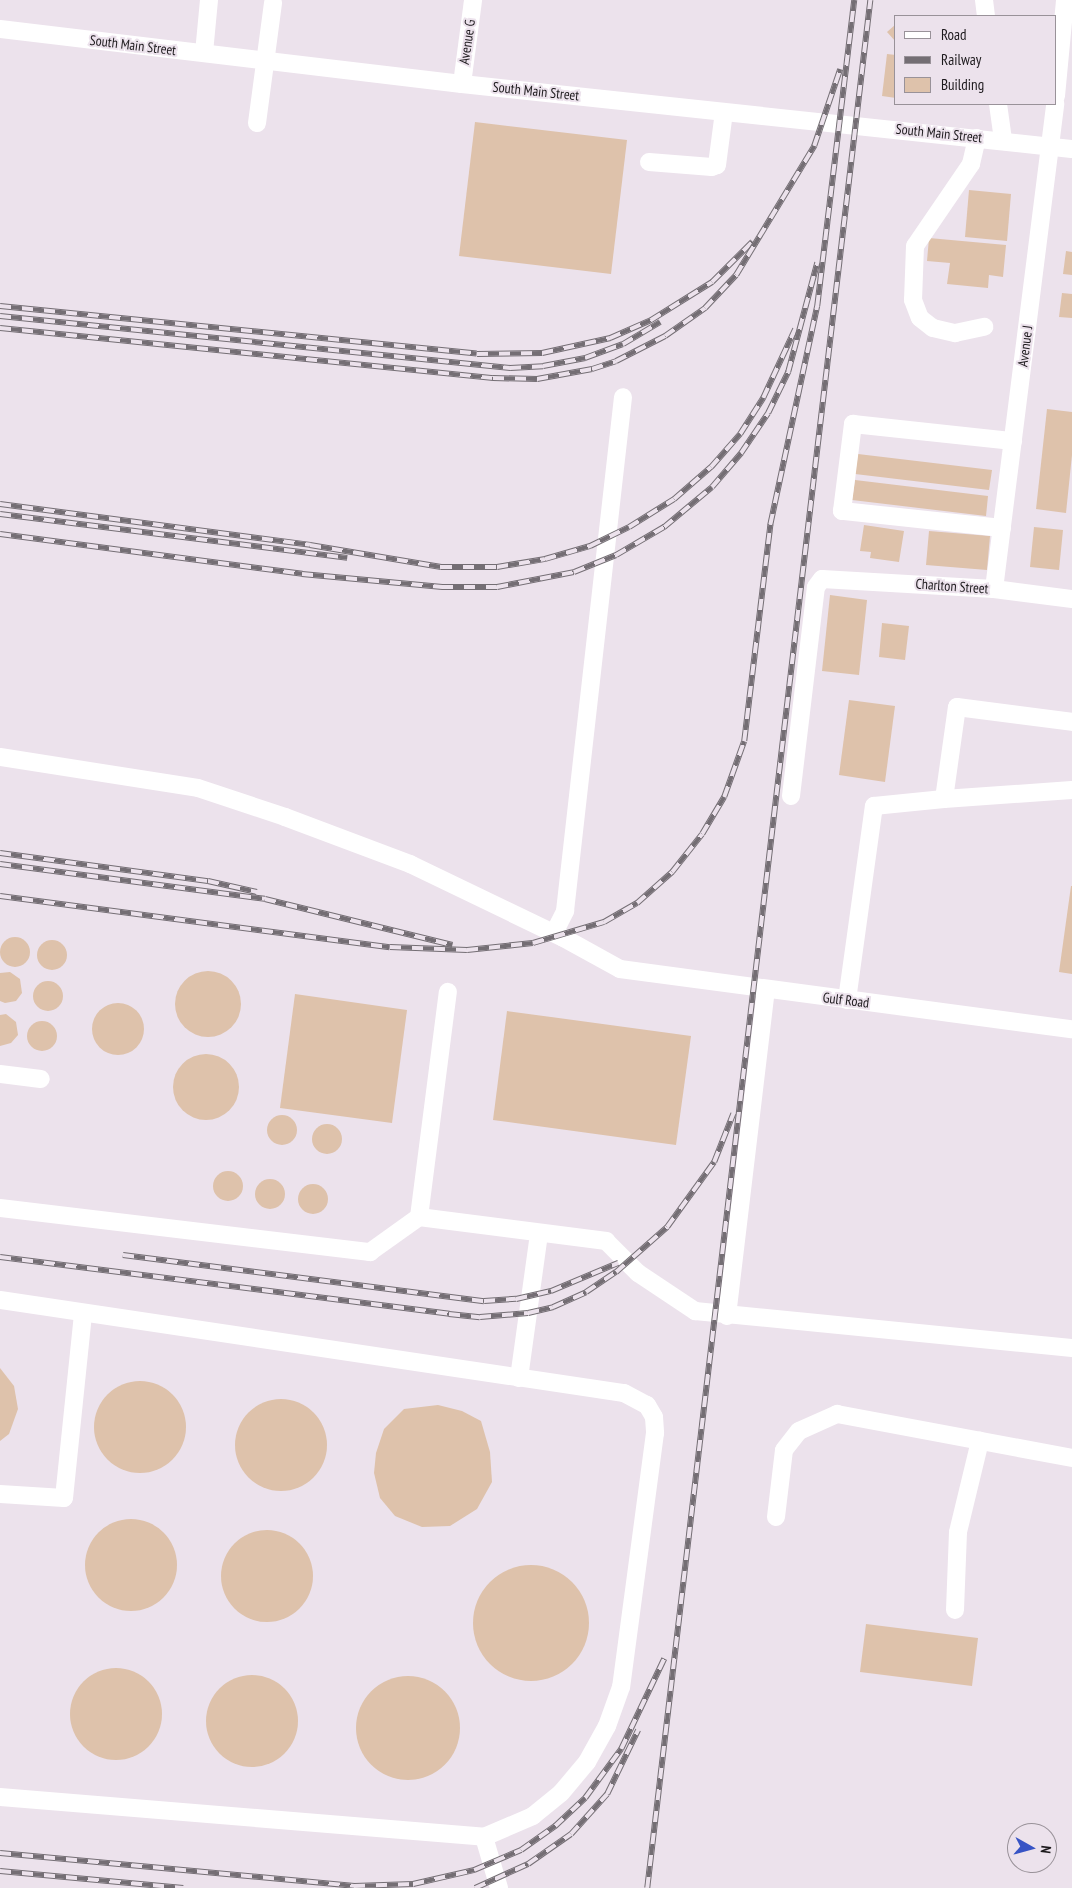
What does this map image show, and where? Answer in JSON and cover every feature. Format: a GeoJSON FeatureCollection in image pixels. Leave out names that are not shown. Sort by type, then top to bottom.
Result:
{"type":"FeatureCollection","features":[{"type":"Feature","properties":{"kind":"street"},"geometry":{"type":"LineString","coordinates":[[204,53],[210,0]]}},
{"type":"Feature","properties":{"kind":"street","name":"Avenue G"},"geometry":{"type":"LineString","coordinates":[[462,84],[473,0]]}},
{"type":"Feature","properties":{"kind":"street"},"geometry":{"type":"LineString","coordinates":[[984,0],[986,15]]}},
{"type":"Feature","properties":{"kind":"street"},"geometry":{"type":"LineString","coordinates":[[1057,85],[1065,0]]}},
{"type":"Feature","properties":{"kind":"street"},"geometry":{"type":"LineString","coordinates":[[257,123],[273,2]]}},
{"type":"Feature","properties":{"kind":"street","name":"South Main Street"},"geometry":{"type":"LineString","coordinates":[[0,29],[462,84],[1072,148]]}},
{"type":"Feature","properties":{"kind":"street"},"geometry":{"type":"LineString","coordinates":[[998,105],[1004,141]]}},
{"type":"Feature","properties":{"kind":"street","name":"Avenue J"},"geometry":{"type":"LineString","coordinates":[[994,589],[1055,105]]}},
{"type":"Feature","properties":{"kind":"street"},"geometry":{"type":"LineString","coordinates":[[649,162],[712,167],[717,165],[724,112]]}},
{"type":"Feature","properties":{"kind":"street"},"geometry":{"type":"LineString","coordinates":[[977,138],[971,164],[915,246],[913,300],[920,318],[933,328],[955,334],[984,327]]}},
{"type":"Feature","properties":{"kind":"street"},"geometry":{"type":"LineString","coordinates":[[554,933],[565,911],[624,397]]}},
{"type":"Feature","properties":{"kind":"street"},"geometry":{"type":"LineString","coordinates":[[1002,528],[842,511],[853,424],[1013,441]]}},
{"type":"Feature","properties":{"kind":"street","name":"Charlton Street"},"geometry":{"type":"LineString","coordinates":[[791,796],[816,588],[822,579],[831,577],[994,589],[1072,599]]}},
{"type":"Feature","properties":{"kind":"street"},"geometry":{"type":"LineString","coordinates":[[944,799],[957,707],[1072,722]]}},
{"type":"Feature","properties":{"kind":"street","name":"Gulf Road"},"geometry":{"type":"LineString","coordinates":[[0,757],[103,771],[206,791],[410,864],[554,933],[620,968],[766,990],[1072,1029]]}},
{"type":"Feature","properties":{"kind":"street"},"geometry":{"type":"LineString","coordinates":[[847,1000],[874,806],[1072,790]]}},
{"type":"Feature","properties":{"kind":"street"},"geometry":{"type":"LineString","coordinates":[[727,1316],[766,990]]}},
{"type":"Feature","properties":{"kind":"street"},"geometry":{"type":"LineString","coordinates":[[419,1217],[448,992]]}},
{"type":"Feature","properties":{"kind":"street"},"geometry":{"type":"LineString","coordinates":[[0,1074],[41,1079]]}},
{"type":"Feature","properties":{"kind":"street"},"geometry":{"type":"LineString","coordinates":[[0,1208],[370,1252],[419,1217],[606,1241],[638,1273],[684,1307],[727,1316],[1072,1348]]}},
{"type":"Feature","properties":{"kind":"street"},"geometry":{"type":"LineString","coordinates":[[519,1378],[539,1233]]}},
{"type":"Feature","properties":{"kind":"street"},"geometry":{"type":"LineString","coordinates":[[0,1300],[636,1397],[647,1405],[654,1417],[655,1433],[621,1687],[607,1726],[587,1762],[561,1793],[533,1816],[484,1837],[0,1797]]}},
{"type":"Feature","properties":{"kind":"street"},"geometry":{"type":"LineString","coordinates":[[0,1494],[64,1498],[83,1313]]}},
{"type":"Feature","properties":{"kind":"street"},"geometry":{"type":"LineString","coordinates":[[776,1517],[784,1450],[799,1431],[837,1414],[1072,1458]]}},
{"type":"Feature","properties":{"kind":"street"},"geometry":{"type":"LineString","coordinates":[[955,1610],[958,1532],[980,1441]]}},
{"type":"Feature","properties":{"kind":"street"},"geometry":{"type":"LineString","coordinates":[[484,1837],[499,1888]]}},
{"type":"Feature","properties":{"kind":"building"},"geometry":{"type":"Polygon","coordinates":[[[894,26],[894,40],[887,32],[894,26]]]}},
{"type":"Feature","properties":{"kind":"building"},"geometry":{"type":"Polygon","coordinates":[[[887,54],[894,55],[894,98],[882,96],[887,54]]]}},
{"type":"Feature","properties":{"kind":"building"},"geometry":{"type":"Polygon","coordinates":[[[475,122],[627,140],[611,274],[459,256],[475,122]]]}},
{"type":"Feature","properties":{"kind":"building"},"geometry":{"type":"Polygon","coordinates":[[[969,190],[1011,194],[1007,241],[965,237],[969,190]]]}},
{"type":"Feature","properties":{"kind":"building"},"geometry":{"type":"Polygon","coordinates":[[[929,238],[1006,245],[1003,277],[989,275],[988,288],[947,284],[950,263],[927,261],[929,238]]]}},
{"type":"Feature","properties":{"kind":"building"},"geometry":{"type":"Polygon","coordinates":[[[1066,251],[1072,252],[1072,275],[1063,274],[1066,251]]]}},
{"type":"Feature","properties":{"kind":"building"},"geometry":{"type":"Polygon","coordinates":[[[1062,293],[1072,294],[1072,318],[1059,317],[1062,293]]]}},
{"type":"Feature","properties":{"kind":"building"},"geometry":{"type":"Polygon","coordinates":[[[1047,409],[1072,412],[1072,455],[1066,513],[1036,509],[1047,409]]]}},
{"type":"Feature","properties":{"kind":"building"},"geometry":{"type":"Polygon","coordinates":[[[858,454],[992,470],[989,490],[855,474],[858,454]]]}},
{"type":"Feature","properties":{"kind":"building"},"geometry":{"type":"Polygon","coordinates":[[[855,480],[988,496],[986,516],[852,500],[855,480]]]}},
{"type":"Feature","properties":{"kind":"building"},"geometry":{"type":"Polygon","coordinates":[[[864,525],[904,531],[899,562],[870,558],[871,552],[860,551],[864,525]]]}},
{"type":"Feature","properties":{"kind":"building"},"geometry":{"type":"Polygon","coordinates":[[[1034,527],[1063,530],[1059,570],[1030,567],[1034,527]]]}},
{"type":"Feature","properties":{"kind":"building"},"geometry":{"type":"Polygon","coordinates":[[[929,531],[990,536],[987,570],[926,565],[929,531]]]}},
{"type":"Feature","properties":{"kind":"building"},"geometry":{"type":"Polygon","coordinates":[[[830,595],[867,600],[859,675],[822,671],[830,595]]]}},
{"type":"Feature","properties":{"kind":"building"},"geometry":{"type":"Polygon","coordinates":[[[882,623],[909,626],[905,660],[879,657],[882,623]]]}},
{"type":"Feature","properties":{"kind":"building"},"geometry":{"type":"Polygon","coordinates":[[[849,700],[895,706],[885,782],[839,775],[849,700]]]}},
{"type":"Feature","properties":{"kind":"building"},"geometry":{"type":"Polygon","coordinates":[[[1072,886],[1072,974],[1059,972],[1072,886]]]}},
{"type":"Feature","properties":{"kind":"building"},"geometry":{"type":"Polygon","coordinates":[[[15,937],[26,941],[30,952],[26,963],[15,967],[4,963],[0,952],[4,941],[15,937]]]}},
{"type":"Feature","properties":{"kind":"building"},"geometry":{"type":"Polygon","coordinates":[[[52,940],[63,944],[67,955],[63,966],[52,970],[41,966],[37,955],[41,944],[52,940]]]}},
{"type":"Feature","properties":{"kind":"building"},"geometry":{"type":"Polygon","coordinates":[[[208,971],[221,973],[236,986],[239,991],[241,1004],[239,1017],[226,1032],[221,1035],[208,1037],[195,1035],[180,1022],[177,1017],[175,1004],[177,991],[190,976],[195,973],[208,971]]]}},
{"type":"Feature","properties":{"kind":"building"},"geometry":{"type":"Polygon","coordinates":[[[10,972],[20,979],[22,993],[16,1001],[5,1003],[0,1001],[0,973],[10,972]]]}},
{"type":"Feature","properties":{"kind":"building"},"geometry":{"type":"Polygon","coordinates":[[[48,981],[59,985],[63,996],[59,1007],[48,1011],[37,1007],[33,996],[37,985],[48,981]]]}},
{"type":"Feature","properties":{"kind":"building"},"geometry":{"type":"Polygon","coordinates":[[[295,994],[407,1010],[392,1123],[280,1108],[295,994]]]}},
{"type":"Feature","properties":{"kind":"building"},"geometry":{"type":"Polygon","coordinates":[[[113,1003],[123,1003],[137,1010],[144,1024],[144,1034],[137,1048],[123,1055],[113,1055],[103,1051],[96,1044],[92,1034],[92,1024],[96,1014],[103,1007],[113,1003]]]}},
{"type":"Feature","properties":{"kind":"building"},"geometry":{"type":"Polygon","coordinates":[[[507,1011],[691,1036],[676,1145],[493,1120],[507,1011]]]}},
{"type":"Feature","properties":{"kind":"building"},"geometry":{"type":"Polygon","coordinates":[[[6,1014],[16,1022],[18,1035],[11,1043],[0,1046],[0,1015],[6,1014]]]}},
{"type":"Feature","properties":{"kind":"building"},"geometry":{"type":"Polygon","coordinates":[[[42,1021],[53,1025],[57,1036],[53,1047],[42,1051],[31,1047],[27,1036],[31,1025],[42,1021]]]}},
{"type":"Feature","properties":{"kind":"building"},"geometry":{"type":"Polygon","coordinates":[[[206,1054],[219,1056],[234,1069],[237,1074],[239,1087],[237,1100],[224,1115],[219,1118],[206,1120],[193,1118],[178,1105],[175,1100],[173,1087],[175,1074],[188,1059],[193,1056],[206,1054]]]}},
{"type":"Feature","properties":{"kind":"building"},"geometry":{"type":"Polygon","coordinates":[[[282,1115],[293,1119],[297,1130],[293,1141],[282,1145],[271,1141],[267,1130],[271,1119],[282,1115]]]}},
{"type":"Feature","properties":{"kind":"building"},"geometry":{"type":"Polygon","coordinates":[[[327,1124],[338,1128],[342,1139],[338,1150],[327,1154],[316,1150],[312,1139],[316,1128],[327,1124]]]}},
{"type":"Feature","properties":{"kind":"building"},"geometry":{"type":"Polygon","coordinates":[[[228,1171],[239,1175],[243,1186],[239,1197],[228,1201],[217,1197],[213,1186],[217,1175],[228,1171]]]}},
{"type":"Feature","properties":{"kind":"building"},"geometry":{"type":"Polygon","coordinates":[[[270,1179],[281,1183],[285,1194],[281,1205],[270,1209],[259,1205],[255,1194],[259,1183],[270,1179]]]}},
{"type":"Feature","properties":{"kind":"building"},"geometry":{"type":"Polygon","coordinates":[[[313,1184],[324,1188],[328,1199],[324,1210],[313,1214],[302,1210],[298,1199],[302,1188],[313,1184]]]}},
{"type":"Feature","properties":{"kind":"building"},"geometry":{"type":"Polygon","coordinates":[[[0,1368],[14,1386],[18,1409],[9,1434],[0,1441],[0,1368]]]}},
{"type":"Feature","properties":{"kind":"building"},"geometry":{"type":"Polygon","coordinates":[[[140,1381],[158,1385],[172,1395],[182,1409],[186,1427],[182,1445],[172,1459],[158,1469],[140,1473],[122,1469],[108,1459],[98,1445],[94,1427],[98,1409],[108,1395],[122,1385],[140,1381]]]}},
{"type":"Feature","properties":{"kind":"building"},"geometry":{"type":"Polygon","coordinates":[[[281,1399],[299,1403],[313,1413],[323,1427],[327,1445],[323,1463],[313,1477],[299,1487],[281,1491],[263,1487],[249,1477],[239,1463],[235,1445],[239,1427],[249,1413],[263,1403],[281,1399]]]}},
{"type":"Feature","properties":{"kind":"building"},"geometry":{"type":"Polygon","coordinates":[[[438,1405],[462,1411],[481,1421],[490,1452],[492,1482],[477,1509],[450,1526],[422,1527],[395,1516],[380,1498],[374,1473],[376,1453],[384,1429],[404,1409],[438,1405]]]}},
{"type":"Feature","properties":{"kind":"building"},"geometry":{"type":"Polygon","coordinates":[[[131,1519],[149,1523],[163,1533],[173,1547],[177,1565],[173,1583],[163,1597],[149,1607],[131,1611],[113,1607],[99,1597],[89,1583],[85,1565],[89,1547],[99,1533],[113,1523],[131,1519]]]}},
{"type":"Feature","properties":{"kind":"building"},"geometry":{"type":"Polygon","coordinates":[[[267,1530],[285,1534],[299,1544],[309,1558],[313,1576],[309,1594],[299,1608],[285,1618],[267,1622],[249,1618],[235,1608],[225,1594],[221,1576],[225,1558],[235,1544],[249,1534],[267,1530]]]}},
{"type":"Feature","properties":{"kind":"building"},"geometry":{"type":"Polygon","coordinates":[[[531,1565],[553,1569],[563,1574],[572,1582],[580,1591],[585,1601],[589,1623],[585,1645],[580,1655],[572,1664],[563,1672],[553,1677],[531,1681],[509,1677],[499,1672],[490,1664],[482,1655],[477,1645],[473,1623],[477,1601],[482,1591],[490,1582],[499,1574],[509,1569],[531,1565]]]}},
{"type":"Feature","properties":{"kind":"building"},"geometry":{"type":"Polygon","coordinates":[[[866,1624],[978,1638],[972,1686],[860,1672],[866,1624]]]}},
{"type":"Feature","properties":{"kind":"building"},"geometry":{"type":"Polygon","coordinates":[[[116,1668],[134,1672],[148,1682],[158,1696],[162,1714],[158,1732],[148,1746],[134,1756],[116,1760],[98,1756],[84,1746],[74,1732],[70,1714],[74,1696],[84,1682],[98,1672],[116,1668]]]}},
{"type":"Feature","properties":{"kind":"building"},"geometry":{"type":"Polygon","coordinates":[[[252,1675],[270,1679],[284,1689],[294,1703],[298,1721],[294,1739],[284,1753],[270,1763],[252,1767],[234,1763],[220,1753],[210,1739],[206,1721],[210,1703],[220,1689],[234,1679],[252,1675]]]}},
{"type":"Feature","properties":{"kind":"building"},"geometry":{"type":"Polygon","coordinates":[[[408,1676],[428,1680],[445,1691],[456,1708],[460,1728],[456,1748],[445,1765],[428,1776],[408,1780],[388,1776],[371,1765],[360,1748],[356,1728],[360,1708],[371,1691],[388,1680],[408,1676]]]}},
{"type":"Feature","properties":{"kind":"railway"},"geometry":{"type":"LineString","coordinates":[[0,896],[390,947],[467,950],[533,943],[604,922],[637,903],[672,872],[702,834],[724,797],[744,741],[770,525],[817,306],[854,0]]}},
{"type":"Feature","properties":{"kind":"railway"},"geometry":{"type":"LineString","coordinates":[[647,1888],[870,0]]}},
{"type":"Feature","properties":{"kind":"railway"},"geometry":{"type":"LineString","coordinates":[[0,328],[493,378],[537,379],[592,369],[616,361],[665,336],[705,308],[736,275],[814,146],[840,69]]}},
{"type":"Feature","properties":{"kind":"railway"},"geometry":{"type":"LineString","coordinates":[[0,306],[477,354],[542,353],[610,338],[651,320],[712,282],[752,242]]}},
{"type":"Feature","properties":{"kind":"railway"},"geometry":{"type":"LineString","coordinates":[[0,534],[302,574],[442,587],[497,587],[574,572],[616,555],[664,527],[712,487],[741,453],[768,413],[788,372],[817,263]]}},
{"type":"Feature","properties":{"kind":"railway"},"geometry":{"type":"LineString","coordinates":[[0,316],[510,368],[543,366],[585,358],[623,344],[660,322]]}},
{"type":"Feature","properties":{"kind":"railway"},"geometry":{"type":"LineString","coordinates":[[0,504],[310,545],[441,567],[497,567],[545,559],[590,546],[629,527],[674,499],[711,467],[740,434],[763,398],[795,329]]}},
{"type":"Feature","properties":{"kind":"railway"},"geometry":{"type":"LineString","coordinates":[[0,514],[347,558]]}},
{"type":"Feature","properties":{"kind":"railway"},"geometry":{"type":"LineString","coordinates":[[0,853],[208,881],[257,892]]}},
{"type":"Feature","properties":{"kind":"railway"},"geometry":{"type":"LineString","coordinates":[[0,864],[265,899],[452,945]]}},
{"type":"Feature","properties":{"kind":"railway"},"geometry":{"type":"LineString","coordinates":[[0,1257],[449,1314],[480,1317],[528,1313],[553,1307],[586,1292],[616,1272],[667,1227],[714,1162],[733,1114]]}},
{"type":"Feature","properties":{"kind":"railway"},"geometry":{"type":"LineString","coordinates":[[123,1255],[484,1301],[516,1299],[551,1291],[618,1263]]}},
{"type":"Feature","properties":{"kind":"railway"},"geometry":{"type":"LineString","coordinates":[[0,1853],[354,1886],[413,1884],[474,1870],[521,1850],[555,1826],[585,1798],[621,1749],[664,1659]]}},
{"type":"Feature","properties":{"kind":"railway"},"geometry":{"type":"LineString","coordinates":[[475,1888],[528,1864],[571,1834],[607,1794],[638,1730]]}},
{"type":"Feature","properties":{"kind":"railway"},"geometry":{"type":"LineString","coordinates":[[0,1871],[183,1888]]}}]}
